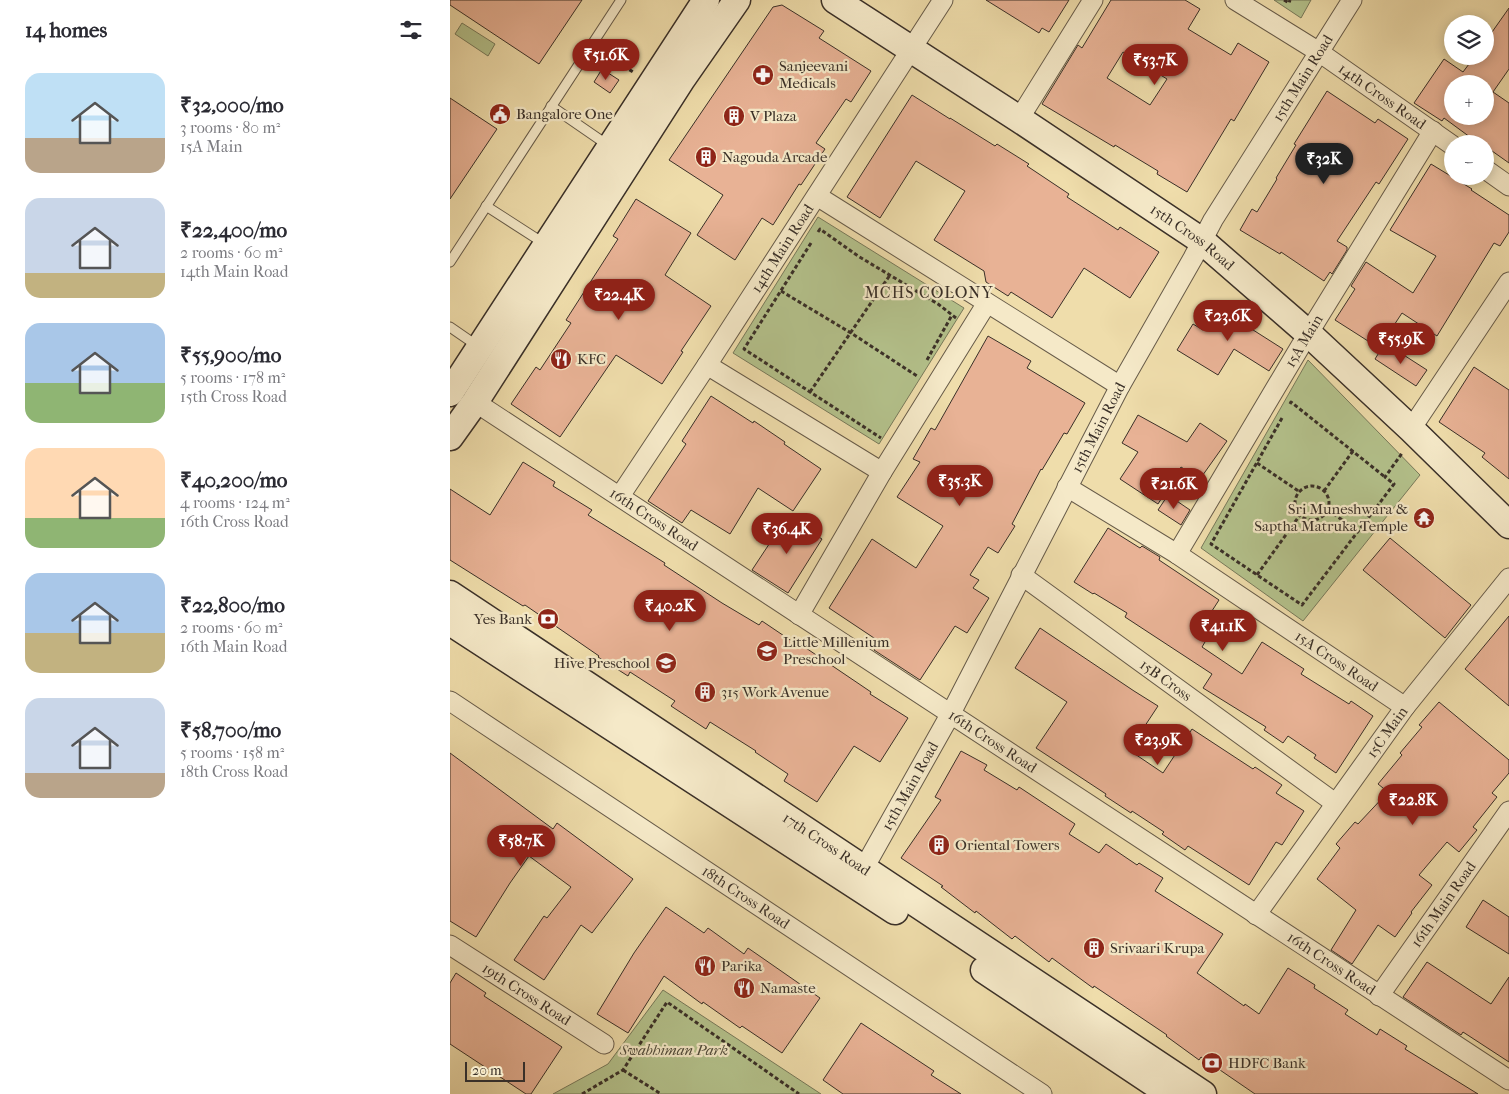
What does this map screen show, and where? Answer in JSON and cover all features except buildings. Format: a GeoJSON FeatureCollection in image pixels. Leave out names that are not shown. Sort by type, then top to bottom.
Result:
{"type":"FeatureCollection","features":[{"type":"Feature","properties":{"kind":"main road"},"geometry":{"type":"LineString","coordinates":[[450,393],[706,0]]}},
{"type":"Feature","properties":{"kind":"main road"},"geometry":{"type":"LineString","coordinates":[[450,437],[475,402],[682,80],[737,0]]}},
{"type":"Feature","properties":{"kind":"main road","name":"15th Cross Road"},"geometry":{"type":"LineString","coordinates":[[835,0],[1019,119],[1202,241],[1309,334],[1408,439],[1509,525]]}},
{"type":"Feature","properties":{"kind":"main road","name":"17th Cross Road"},"geometry":{"type":"LineString","coordinates":[[450,594],[1203,1094]]}},
{"type":"Feature","properties":{"kind":"main road","name":"17th Cross Road"},"geometry":{"type":"LineString","coordinates":[[450,622],[871,895],[1170,1094]]}},
{"type":"Feature","properties":{"kind":"street","name":"14th Main Road"},"geometry":{"type":"LineString","coordinates":[[620,496],[943,0]]}},
{"type":"Feature","properties":{"kind":"street"},"geometry":{"type":"LineString","coordinates":[[1019,119],[1093,0]]}},
{"type":"Feature","properties":{"kind":"street","name":"14th Cross Road"},"geometry":{"type":"LineString","coordinates":[[1235,0],[1319,52],[1444,139]]}},
{"type":"Feature","properties":{"kind":"street","name":"15th Main Road"},"geometry":{"type":"LineString","coordinates":[[864,868],[950,715],[1120,386],[1202,241],[1352,0]]}},
{"type":"Feature","properties":{"kind":"street","name":"15A Main"},"geometry":{"type":"LineString","coordinates":[[1177,554],[1433,131]]}},
{"type":"Feature","properties":{"kind":"street"},"geometry":{"type":"LineString","coordinates":[[1494,175],[1509,186]]}},
{"type":"Feature","properties":{"kind":"street"},"geometry":{"type":"LineString","coordinates":[[816,196],[1120,386]]}},
{"type":"Feature","properties":{"kind":"street"},"geometry":{"type":"LineString","coordinates":[[1408,439],[1509,282]]}},
{"type":"Feature","properties":{"kind":"street"},"geometry":{"type":"LineString","coordinates":[[799,615],[882,472],[987,303]]}},
{"type":"Feature","properties":{"kind":"street"},"geometry":{"type":"LineString","coordinates":[[707,365],[882,472]]}},
{"type":"Feature","properties":{"kind":"street","name":"16th Cross Road"},"geometry":{"type":"LineString","coordinates":[[475,402],[1509,1080]]}},
{"type":"Feature","properties":{"kind":"street","name":"15A Cross Road"},"geometry":{"type":"LineString","coordinates":[[1067,487],[1177,554],[1405,707]]}},
{"type":"Feature","properties":{"kind":"street","name":"15B Cross"},"geometry":{"type":"LineString","coordinates":[[1021,575],[1335,803]]}},
{"type":"Feature","properties":{"kind":"street","name":"15C Main"},"geometry":{"type":"LineString","coordinates":[[1256,915],[1405,707],[1509,578]]}},
{"type":"Feature","properties":{"kind":"street","name":"18th Cross Road"},"geometry":{"type":"LineString","coordinates":[[450,702],[1042,1094]]}},
{"type":"Feature","properties":{"kind":"street","name":"16th Main Road"},"geometry":{"type":"LineString","coordinates":[[1379,996],[1509,811]]}},
{"type":"Feature","properties":{"kind":"street","name":"19th Cross Road"},"geometry":{"type":"LineString","coordinates":[[450,945],[604,1044]]}},
{"type":"Feature","properties":{"kind":"lane"},"geometry":{"type":"LineString","coordinates":[[450,262],[621,0]]}},
{"type":"Feature","properties":{"kind":"lane"},"geometry":{"type":"LineString","coordinates":[[551,106],[610,146]]}},
{"type":"Feature","properties":{"kind":"lane"},"geometry":{"type":"LineString","coordinates":[[486,206],[547,246]]}},
{"type":"Feature","properties":{"kind":"lane"},"geometry":{"type":"LineString","coordinates":[[450,327],[480,348]]}},
{"type":"Feature","properties":{"kind":"path"},"geometry":{"type":"LineString","coordinates":[[1284,0],[1288,3],[1290,0]]}},
{"type":"Feature","properties":{"kind":"path"},"geometry":{"type":"LineString","coordinates":[[591,45],[636,74]]}},
{"type":"Feature","properties":{"kind":"path"},"geometry":{"type":"LineString","coordinates":[[886,431],[881,439],[744,349],[820,229],[858,256],[938,304],[952,315],[926,361]]}},
{"type":"Feature","properties":{"kind":"path"},"geometry":{"type":"LineString","coordinates":[[810,392],[890,275]]}},
{"type":"Feature","properties":{"kind":"path"},"geometry":{"type":"LineString","coordinates":[[781,292],[851,333],[918,376]]}},
{"type":"Feature","properties":{"kind":"path"},"geometry":{"type":"LineString","coordinates":[[913,384],[922,369]]}},
{"type":"Feature","properties":{"kind":"path"},"geometry":{"type":"LineString","coordinates":[[1291,402],[1353,451],[1394,484],[1302,605],[1211,544],[1291,402]]}},
{"type":"Feature","properties":{"kind":"path"},"geometry":{"type":"LineString","coordinates":[[1385,476],[1408,439]]}},
{"type":"Feature","properties":{"kind":"path"},"geometry":{"type":"LineString","coordinates":[[1324,490],[1353,451]]}},
{"type":"Feature","properties":{"kind":"path"},"geometry":{"type":"LineString","coordinates":[[1257,463],[1300,492]]}},
{"type":"Feature","properties":{"kind":"path"},"geometry":{"type":"LineString","coordinates":[[1308,486],[1324,490],[1328,498],[1328,510],[1319,518],[1313,520],[1300,515],[1296,502],[1300,492],[1308,486]]}},
{"type":"Feature","properties":{"kind":"path"},"geometry":{"type":"LineString","coordinates":[[1328,510],[1358,531]]}},
{"type":"Feature","properties":{"kind":"path"},"geometry":{"type":"LineString","coordinates":[[1257,575],[1300,515]]}},
{"type":"Feature","properties":{"kind":"path"},"geometry":{"type":"LineString","coordinates":[[582,1094],[623,1070],[667,1002],[799,1094]]}},
{"type":"Feature","properties":{"kind":"path"},"geometry":{"type":"LineString","coordinates":[[623,1070],[661,1094]]}},
{"type":"Feature","properties":{"kind":"green space"},"geometry":{"type":"Polygon","coordinates":[[[1274,0],[1311,0],[1301,18],[1274,0]]]}},
{"type":"Feature","properties":{"kind":"green space"},"geometry":{"type":"Polygon","coordinates":[[[462,23],[495,44],[488,56],[455,34],[462,23]]]}},
{"type":"Feature","properties":{"kind":"green space"},"geometry":{"type":"Polygon","coordinates":[[[818,217],[964,308],[879,444],[733,353],[818,217]]]}},
{"type":"Feature","properties":{"kind":"green space"},"geometry":{"type":"Polygon","coordinates":[[[1308,360],[1420,475],[1303,621],[1201,548],[1308,360]]]}},
{"type":"Feature","properties":{"kind":"green space","name":"Swabhiman Park"},"geometry":{"type":"Polygon","coordinates":[[[663,990],[821,1094],[553,1094],[608,1064],[663,990]]]}},
{"type":"Feature","properties":{"kind":"place","name":"Sanjeevani Medicals"},"geometry":{"type":"Point","coordinates":[763,75]}},
{"type":"Feature","properties":{"kind":"place","name":"Bangalore One"},"geometry":{"type":"Point","coordinates":[500,114]}},
{"type":"Feature","properties":{"kind":"place","name":"V Plaza"},"geometry":{"type":"Point","coordinates":[734,116]}},
{"type":"Feature","properties":{"kind":"place","name":"Nagouda Arcade"},"geometry":{"type":"Point","coordinates":[706,157]}},
{"type":"Feature","properties":{"kind":"place","name":"KFC"},"geometry":{"type":"Point","coordinates":[561,359]}},
{"type":"Feature","properties":{"kind":"place","name":"Sri Muneshwara & Saptha Matruka Temple"},"geometry":{"type":"Point","coordinates":[1424,518]}},
{"type":"Feature","properties":{"kind":"place","name":"Yes Bank"},"geometry":{"type":"Point","coordinates":[548,619]}},
{"type":"Feature","properties":{"kind":"place","name":"Little Millenium Preschool"},"geometry":{"type":"Point","coordinates":[767,651]}},
{"type":"Feature","properties":{"kind":"place","name":"Hive Preschool"},"geometry":{"type":"Point","coordinates":[666,663]}},
{"type":"Feature","properties":{"kind":"place","name":"315 Work Avenue"},"geometry":{"type":"Point","coordinates":[705,692]}},
{"type":"Feature","properties":{"kind":"place","name":"Oriental Towers"},"geometry":{"type":"Point","coordinates":[939,845]}},
{"type":"Feature","properties":{"kind":"place","name":"Srivaari Krupa"},"geometry":{"type":"Point","coordinates":[1094,948]}},
{"type":"Feature","properties":{"kind":"place","name":"Parika"},"geometry":{"type":"Point","coordinates":[705,966]}},
{"type":"Feature","properties":{"kind":"place","name":"Namaste"},"geometry":{"type":"Point","coordinates":[744,988]}},
{"type":"Feature","properties":{"kind":"place","name":"HDFC Bank"},"geometry":{"type":"Point","coordinates":[1212,1063]}},
{"type":"Feature","properties":{"kind":"district","name":"MCHS COLONY"},"geometry":{"type":"Point","coordinates":[929,292]}}]}
